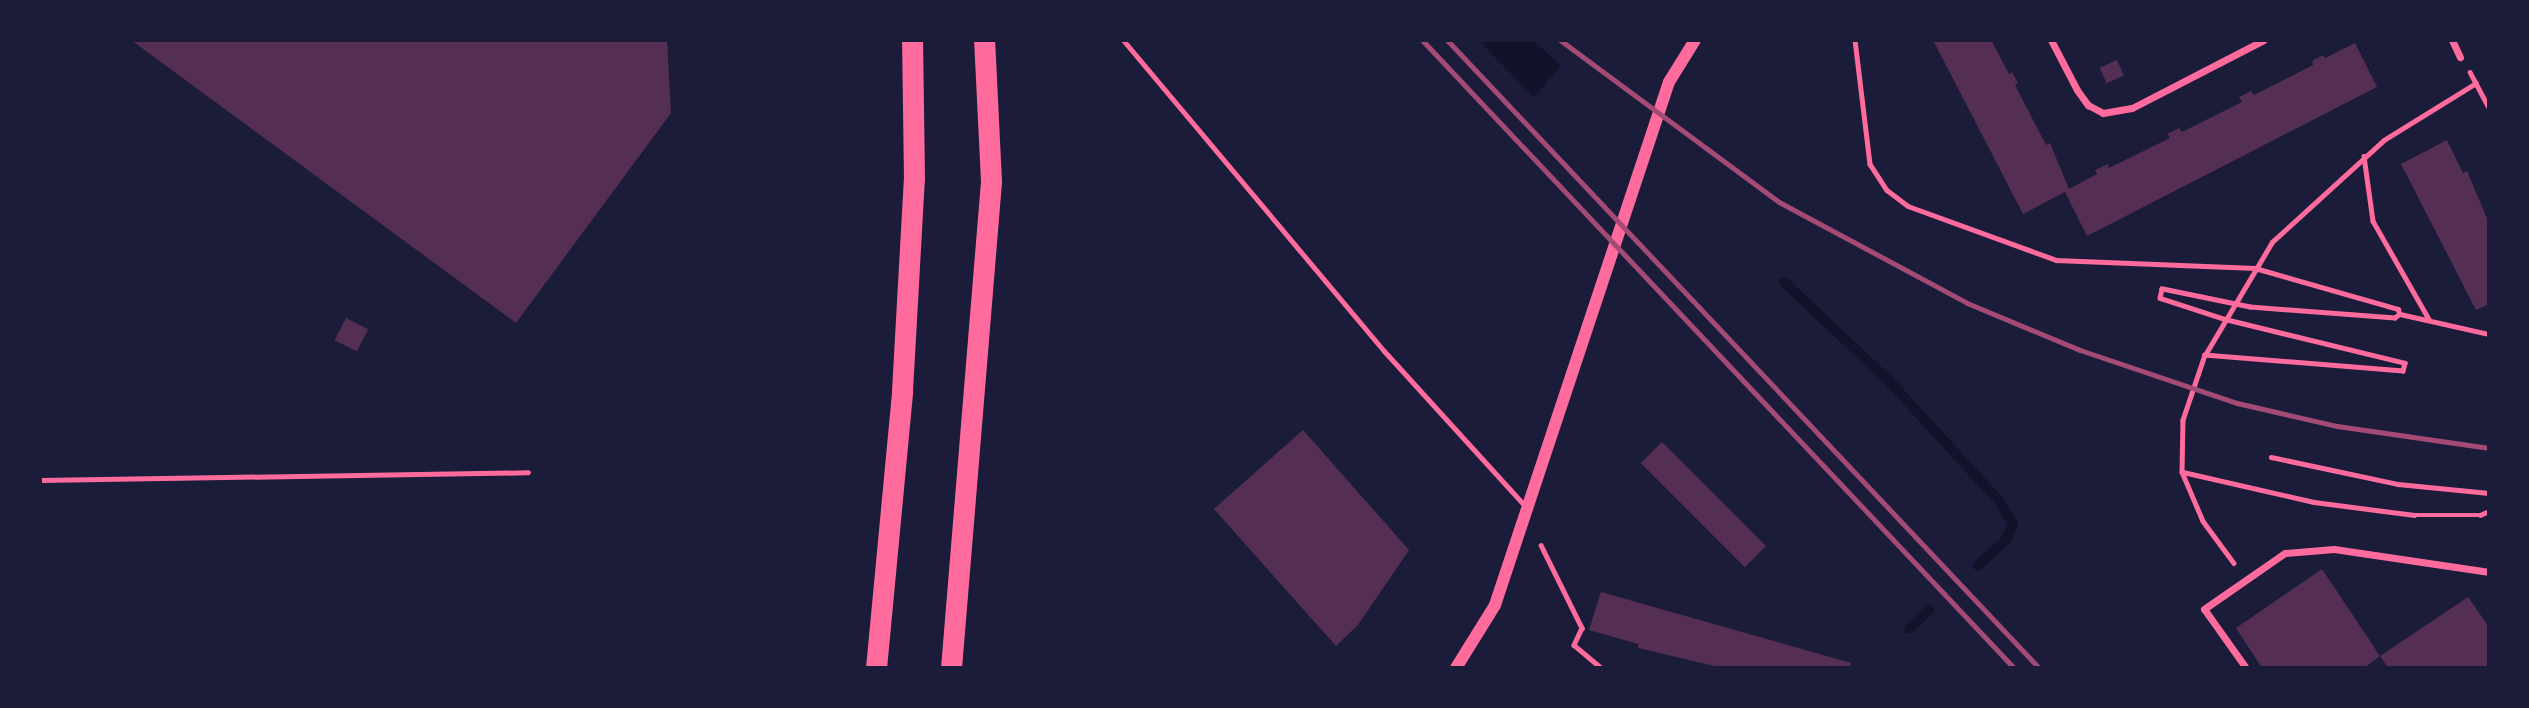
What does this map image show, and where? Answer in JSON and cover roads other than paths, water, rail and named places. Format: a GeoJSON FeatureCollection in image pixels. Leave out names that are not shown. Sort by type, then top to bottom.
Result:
{"type":"FeatureCollection","features":[{"type":"Feature","properties":{"kind":"highway"},"geometry":{"type":"LineString","coordinates":[[876,668],[902,391],[914,178],[912,40]]}},
{"type":"Feature","properties":{"kind":"highway"},"geometry":{"type":"LineString","coordinates":[[951,668],[991,181],[984,40]]}},
{"type":"Feature","properties":{"kind":"street"},"geometry":{"type":"LineString","coordinates":[[1456,668],[1495,605],[1669,82],[1695,40]]}},
{"type":"Feature","properties":{"kind":"street"},"geometry":{"type":"LineString","coordinates":[[2051,40],[2077,90],[2088,105],[2103,113],[2132,107],[2264,40]]}},
{"type":"Feature","properties":{"kind":"street"},"geometry":{"type":"LineString","coordinates":[[2452,40],[2460,57]]}},
{"type":"Feature","properties":{"kind":"street"},"geometry":{"type":"LineString","coordinates":[[2246,668],[2204,609],[2285,553],[2334,549],[2489,572]]}},
{"type":"Feature","properties":{"kind":"lane"},"geometry":{"type":"LineString","coordinates":[[1123,40],[1384,351],[1528,509]]}},
{"type":"Feature","properties":{"kind":"lane"},"geometry":{"type":"LineString","coordinates":[[40,480],[528,472]]}},
{"type":"Feature","properties":{"kind":"waterway"},"geometry":{"type":"LineString","coordinates":[[1784,282],[1890,382],[1999,501],[2013,524],[2006,540],[1978,565]]}},
{"type":"Feature","properties":{"kind":"waterway"},"geometry":{"type":"LineString","coordinates":[[1909,629],[1929,610]]}},
{"type":"Feature","properties":{"kind":"railway"},"geometry":{"type":"LineString","coordinates":[[1422,40],[2014,668]]}},
{"type":"Feature","properties":{"kind":"railway"},"geometry":{"type":"LineString","coordinates":[[1447,40],[2039,668]]}},
{"type":"Feature","properties":{"kind":"railway"},"geometry":{"type":"LineString","coordinates":[[1560,40],[1779,202],[1967,303],[2080,350],[2237,403],[2337,426],[2489,448]]}}]}
